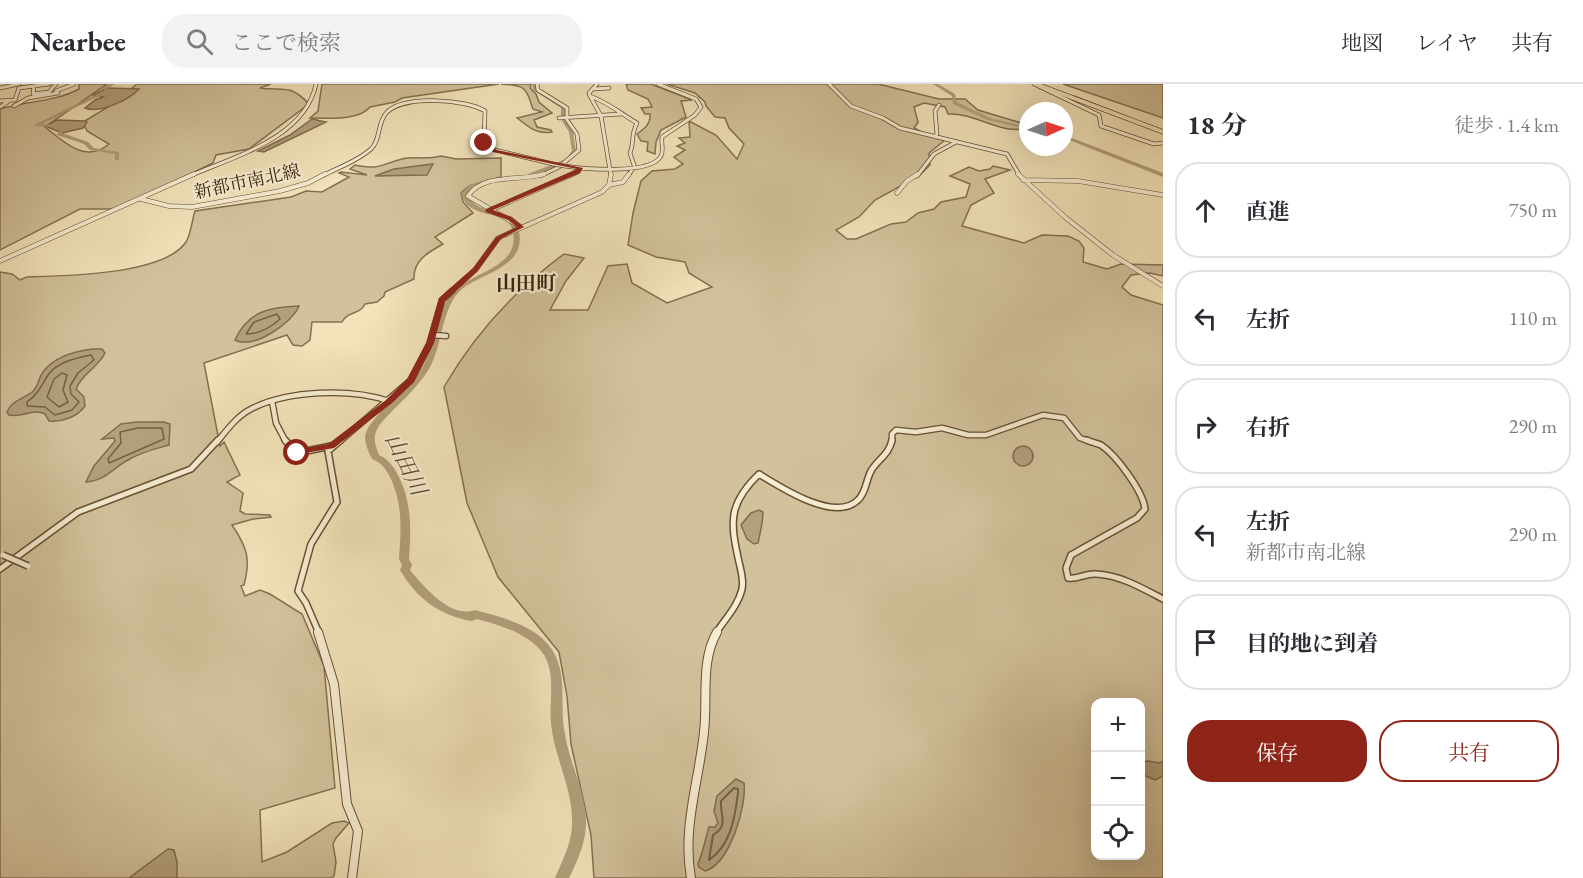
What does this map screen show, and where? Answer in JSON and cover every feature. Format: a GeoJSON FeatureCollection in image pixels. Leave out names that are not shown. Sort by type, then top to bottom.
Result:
{"type":"FeatureCollection","features":[{"type":"Feature","properties":{"kind":"main road"},"geometry":{"type":"LineString","coordinates":[[1035,84],[1163,132]]}},
{"type":"Feature","properties":{"kind":"street"},"geometry":{"type":"LineString","coordinates":[[1,84],[0,90],[18,85],[49,84]]}},
{"type":"Feature","properties":{"kind":"street"},"geometry":{"type":"LineString","coordinates":[[34,86],[33,94],[49,92],[56,84]]}},
{"type":"Feature","properties":{"kind":"street"},"geometry":{"type":"LineString","coordinates":[[14,106],[28,98],[58,93],[56,91],[74,84]]}},
{"type":"Feature","properties":{"kind":"street"},"geometry":{"type":"LineString","coordinates":[[0,261],[245,153],[287,130],[310,107],[316,84]]}},
{"type":"Feature","properties":{"kind":"street"},"geometry":{"type":"LineString","coordinates":[[519,228],[510,219],[478,206],[468,196],[474,188],[499,180],[536,176],[556,169],[571,160],[579,150],[577,134],[566,117],[565,106],[538,90],[537,84]]}},
{"type":"Feature","properties":{"kind":"street"},"geometry":{"type":"LineString","coordinates":[[597,84],[589,93],[601,117],[609,169],[609,185]]}},
{"type":"Feature","properties":{"kind":"street","name":"新都市南北線"},"geometry":{"type":"LineString","coordinates":[[141,199],[174,207],[197,206],[300,186],[369,151],[377,140],[387,113],[398,106],[413,103],[456,102],[478,105],[485,111],[484,143],[487,147],[553,164],[580,168],[639,167],[657,161],[662,153],[662,137],[673,127],[698,115],[701,107],[696,99],[658,84]]}},
{"type":"Feature","properties":{"kind":"street"},"geometry":{"type":"LineString","coordinates":[[829,84],[851,106],[883,118],[900,128],[1005,153],[1023,180],[1066,218],[1113,255],[1163,286]]}},
{"type":"Feature","properties":{"kind":"street"},"geometry":{"type":"LineString","coordinates":[[1035,84],[1099,115],[1101,126],[1154,144],[1163,143]]}},
{"type":"Feature","properties":{"kind":"street"},"geometry":{"type":"LineString","coordinates":[[0,101],[17,98],[18,85]]}},
{"type":"Feature","properties":{"kind":"street"},"geometry":{"type":"LineString","coordinates":[[594,89],[610,86],[614,90]]}},
{"type":"Feature","properties":{"kind":"street"},"geometry":{"type":"LineString","coordinates":[[590,96],[608,103],[638,124],[631,134],[633,146],[630,153],[634,165]]}},
{"type":"Feature","properties":{"kind":"street"},"geometry":{"type":"LineString","coordinates":[[0,107],[10,100]]}},
{"type":"Feature","properties":{"kind":"street"},"geometry":{"type":"LineString","coordinates":[[935,137],[937,134],[935,111],[939,105]]}},
{"type":"Feature","properties":{"kind":"street"},"geometry":{"type":"LineString","coordinates":[[559,118],[621,114]]}},
{"type":"Feature","properties":{"kind":"street"},"geometry":{"type":"LineString","coordinates":[[897,193],[906,182],[917,176],[934,154],[956,141]]}},
{"type":"Feature","properties":{"kind":"street"},"geometry":{"type":"LineString","coordinates":[[488,211],[578,172],[580,168]]}},
{"type":"Feature","properties":{"kind":"street"},"geometry":{"type":"LineString","coordinates":[[556,169],[570,171],[568,176]]}},
{"type":"Feature","properties":{"kind":"street"},"geometry":{"type":"LineString","coordinates":[[272,401],[277,425],[290,447],[297,453],[331,446],[389,402],[411,380],[433,335],[442,300],[475,270],[498,238],[578,204],[602,192],[609,185],[622,182],[632,171]]}},
{"type":"Feature","properties":{"kind":"street"},"geometry":{"type":"LineString","coordinates":[[1023,180],[1078,181],[1163,195]]}},
{"type":"Feature","properties":{"kind":"street"},"geometry":{"type":"LineString","coordinates":[[433,335],[446,336]]}},
{"type":"Feature","properties":{"kind":"street"},"geometry":{"type":"LineString","coordinates":[[0,568],[78,512],[191,469],[201,461],[241,415],[251,408],[272,401],[360,393],[389,402]]}},
{"type":"Feature","properties":{"kind":"street"},"geometry":{"type":"LineString","coordinates":[[691,878],[686,849],[687,831],[704,735],[707,700],[705,670],[711,644],[734,609],[742,590],[731,529],[732,510],[743,489],[759,474],[794,494],[832,507],[848,507],[861,498],[866,491],[870,472],[888,455],[892,447],[892,434],[896,429],[916,432],[942,428],[974,436],[986,435],[1043,415],[1064,418],[1080,438],[1100,445],[1115,457],[1144,500],[1145,509],[1137,518],[1071,555],[1066,568],[1068,578],[1074,579],[1080,574],[1096,573],[1116,578],[1163,599]]}},
{"type":"Feature","properties":{"kind":"street"},"geometry":{"type":"LineString","coordinates":[[331,446],[328,460],[337,502],[311,544],[298,591],[306,603],[322,643],[334,684],[343,781],[347,804],[358,831],[352,878]]}},
{"type":"Feature","properties":{"kind":"street"},"geometry":{"type":"LineString","coordinates":[[3,555],[28,566]]}},
{"type":"Feature","properties":{"kind":"shaded area"},"geometry":{"type":"Polygon","coordinates":[[[79,84],[107,84],[45,127],[75,149],[92,152],[109,144],[87,131],[83,122],[113,104],[137,84],[271,84],[260,88],[292,91],[309,104],[249,149],[216,155],[213,163],[118,209],[80,209],[0,250],[0,109],[70,93],[79,89],[79,84]]]}},
{"type":"Feature","properties":{"kind":"shaded area"},"geometry":{"type":"Polygon","coordinates":[[[322,84],[499,84],[402,98],[395,102],[370,107],[351,117],[310,118],[318,111],[322,84]]]}},
{"type":"Feature","properties":{"kind":"shaded area"},"geometry":{"type":"Polygon","coordinates":[[[501,84],[531,84],[530,88],[536,94],[539,102],[552,113],[534,120],[537,127],[552,132],[537,131],[517,118],[542,112],[533,109],[523,89],[501,84]]]}},
{"type":"Feature","properties":{"kind":"shaded area"},"geometry":{"type":"Polygon","coordinates":[[[626,84],[651,84],[692,100],[681,101],[686,117],[661,130],[656,142],[655,154],[647,151],[648,142],[641,141],[637,134],[647,126],[650,118],[650,114],[645,114],[641,108],[652,107],[648,99],[628,90],[626,84]]]}},
{"type":"Feature","properties":{"kind":"shaded area"},"geometry":{"type":"Polygon","coordinates":[[[667,84],[878,84],[939,99],[965,99],[978,110],[1019,122],[1019,130],[998,127],[968,116],[948,114],[945,107],[924,103],[914,107],[918,122],[914,128],[931,137],[945,140],[929,153],[930,165],[919,176],[875,200],[859,217],[836,230],[847,239],[856,239],[891,224],[906,222],[918,213],[934,209],[941,202],[966,197],[970,184],[950,176],[969,167],[979,171],[990,169],[993,166],[1010,170],[985,179],[994,193],[971,205],[962,226],[1024,243],[1042,235],[1068,236],[1079,241],[1084,248],[1083,262],[1107,269],[1121,264],[1163,265],[1163,276],[1150,273],[1131,275],[1122,287],[1131,295],[1163,305],[1163,878],[594,878],[591,835],[571,744],[567,696],[559,652],[498,577],[467,503],[444,387],[469,349],[497,314],[512,298],[564,254],[584,258],[566,281],[550,310],[588,310],[608,266],[627,264],[632,283],[667,303],[712,287],[689,273],[685,262],[656,257],[628,245],[641,181],[652,171],[675,169],[683,164],[674,157],[685,150],[677,146],[685,143],[679,138],[690,137],[689,121],[716,135],[737,159],[744,144],[729,128],[725,118],[715,117],[705,102],[695,93],[667,84]]]}},
{"type":"Feature","properties":{"kind":"shaded area"},"geometry":{"type":"Polygon","coordinates":[[[1063,84],[1163,84],[1163,118],[1063,84]]]}},
{"type":"Feature","properties":{"kind":"shaded area"},"geometry":{"type":"Polygon","coordinates":[[[441,156],[456,159],[501,158],[501,177],[469,186],[461,193],[463,202],[473,213],[435,237],[443,244],[419,262],[414,272],[414,279],[385,292],[377,302],[365,304],[342,322],[312,322],[310,340],[302,346],[293,345],[287,335],[204,363],[220,446],[224,442],[240,475],[227,482],[243,493],[240,511],[245,514],[270,515],[271,517],[232,525],[244,547],[247,560],[244,585],[241,586],[245,596],[260,590],[302,614],[324,666],[335,788],[260,810],[262,862],[287,852],[332,823],[344,821],[349,823],[333,844],[336,862],[334,876],[331,878],[0,878],[0,272],[12,274],[20,280],[27,277],[112,272],[136,267],[174,253],[186,242],[195,211],[291,197],[306,191],[322,192],[349,177],[339,173],[341,172],[367,175],[350,169],[355,165],[375,167],[406,158],[441,156]]]}},
{"type":"Feature","properties":{"kind":"water"},"geometry":{"type":"Polygon","coordinates":[[[107,88],[139,89],[106,108],[85,108],[103,97],[93,95],[107,88]]]}},
{"type":"Feature","properties":{"kind":"water"},"geometry":{"type":"Polygon","coordinates":[[[312,119],[326,122],[264,152],[258,151],[290,135],[312,119]]]}},
{"type":"Feature","properties":{"kind":"water"},"geometry":{"type":"Polygon","coordinates":[[[57,120],[87,122],[83,128],[62,133],[45,126],[57,120]]]}},
{"type":"Feature","properties":{"kind":"water"},"geometry":{"type":"Polygon","coordinates":[[[433,164],[427,175],[375,176],[394,169],[433,164]]]}},
{"type":"Feature","properties":{"kind":"water"},"geometry":{"type":"Polygon","coordinates":[[[299,306],[289,319],[272,333],[252,341],[235,340],[246,323],[261,312],[299,306]]]}},
{"type":"Feature","properties":{"kind":"water"},"geometry":{"type":"Polygon","coordinates":[[[102,349],[105,353],[76,389],[84,397],[85,406],[78,413],[64,420],[54,421],[49,421],[41,412],[9,415],[7,412],[11,405],[34,390],[41,374],[53,362],[73,353],[102,349]]]}},
{"type":"Feature","properties":{"kind":"water"},"geometry":{"type":"Polygon","coordinates":[[[137,422],[170,424],[169,445],[138,455],[104,477],[86,482],[94,466],[115,441],[114,438],[102,439],[121,424],[137,422]]]}},
{"type":"Feature","properties":{"kind":"water"},"geometry":{"type":"Polygon","coordinates":[[[1019,446],[1027,446],[1033,452],[1033,460],[1027,466],[1019,466],[1013,460],[1013,452],[1019,446]]]}},
{"type":"Feature","properties":{"kind":"water"},"geometry":{"type":"Polygon","coordinates":[[[759,510],[763,512],[762,524],[758,543],[754,544],[747,539],[741,525],[751,513],[759,510]]]}},
{"type":"Feature","properties":{"kind":"water"},"geometry":{"type":"Polygon","coordinates":[[[1163,761],[1163,776],[1155,780],[1145,776],[1145,762],[1160,763],[1163,761]]]}},
{"type":"Feature","properties":{"kind":"water"},"geometry":{"type":"Polygon","coordinates":[[[736,779],[744,783],[740,819],[722,857],[714,866],[705,871],[698,864],[709,827],[715,827],[718,823],[714,811],[717,796],[736,779]]]}},
{"type":"Feature","properties":{"kind":"water"},"geometry":{"type":"Polygon","coordinates":[[[168,849],[174,850],[177,878],[129,878],[168,849]]]}},
{"type":"Feature","properties":{"kind":"waterway"},"geometry":{"type":"LineString","coordinates":[[113,84],[104,88],[111,92],[94,97],[36,125],[65,126],[59,134],[86,143],[92,149],[117,153],[117,159]]}},
{"type":"Feature","properties":{"kind":"waterway","name":"山田川"},"geometry":{"type":"LineString","coordinates":[[530,175],[568,160],[574,151],[571,132],[563,119],[563,107],[534,89],[534,84]]}},
{"type":"Feature","properties":{"kind":"waterway"},"geometry":{"type":"LineString","coordinates":[[935,84],[954,95],[955,103],[989,119],[1019,126]]}},
{"type":"Feature","properties":{"kind":"waterway"},"geometry":{"type":"LineString","coordinates":[[1074,96],[1128,117]]}},
{"type":"Feature","properties":{"kind":"waterway"},"geometry":{"type":"LineString","coordinates":[[1144,123],[1163,130]]}},
{"type":"Feature","properties":{"kind":"waterway"},"geometry":{"type":"LineString","coordinates":[[1073,140],[1163,175]]}},
{"type":"Feature","properties":{"kind":"waterway","name":"山田川"},"geometry":{"type":"LineString","coordinates":[[492,180],[471,186],[464,194],[475,208],[511,222],[516,229],[517,240],[514,250],[509,258],[494,270],[468,283],[453,295],[444,315],[435,349],[425,370],[378,421],[372,429],[370,440],[375,457],[385,462],[390,469],[403,498],[406,517],[404,559],[407,565],[405,570],[414,582],[428,597],[450,612],[471,617],[475,614],[484,616],[533,637],[547,651],[552,661],[557,680],[558,732],[575,790],[579,814],[577,840],[562,878]]}},
{"type":"Feature","properties":{"kind":"district","name":"山田町"},"geometry":{"type":"Point","coordinates":[526,283]}},
{"type":"Feature","properties":{"kind":"route"},"geometry":{"type":"LineString","coordinates":[[297,453],[331,446],[389,402],[411,380],[430,343],[442,300],[475,270],[498,238],[521,227],[510,219],[488,211],[578,172],[580,168],[496,151],[484,143]]}}]}
